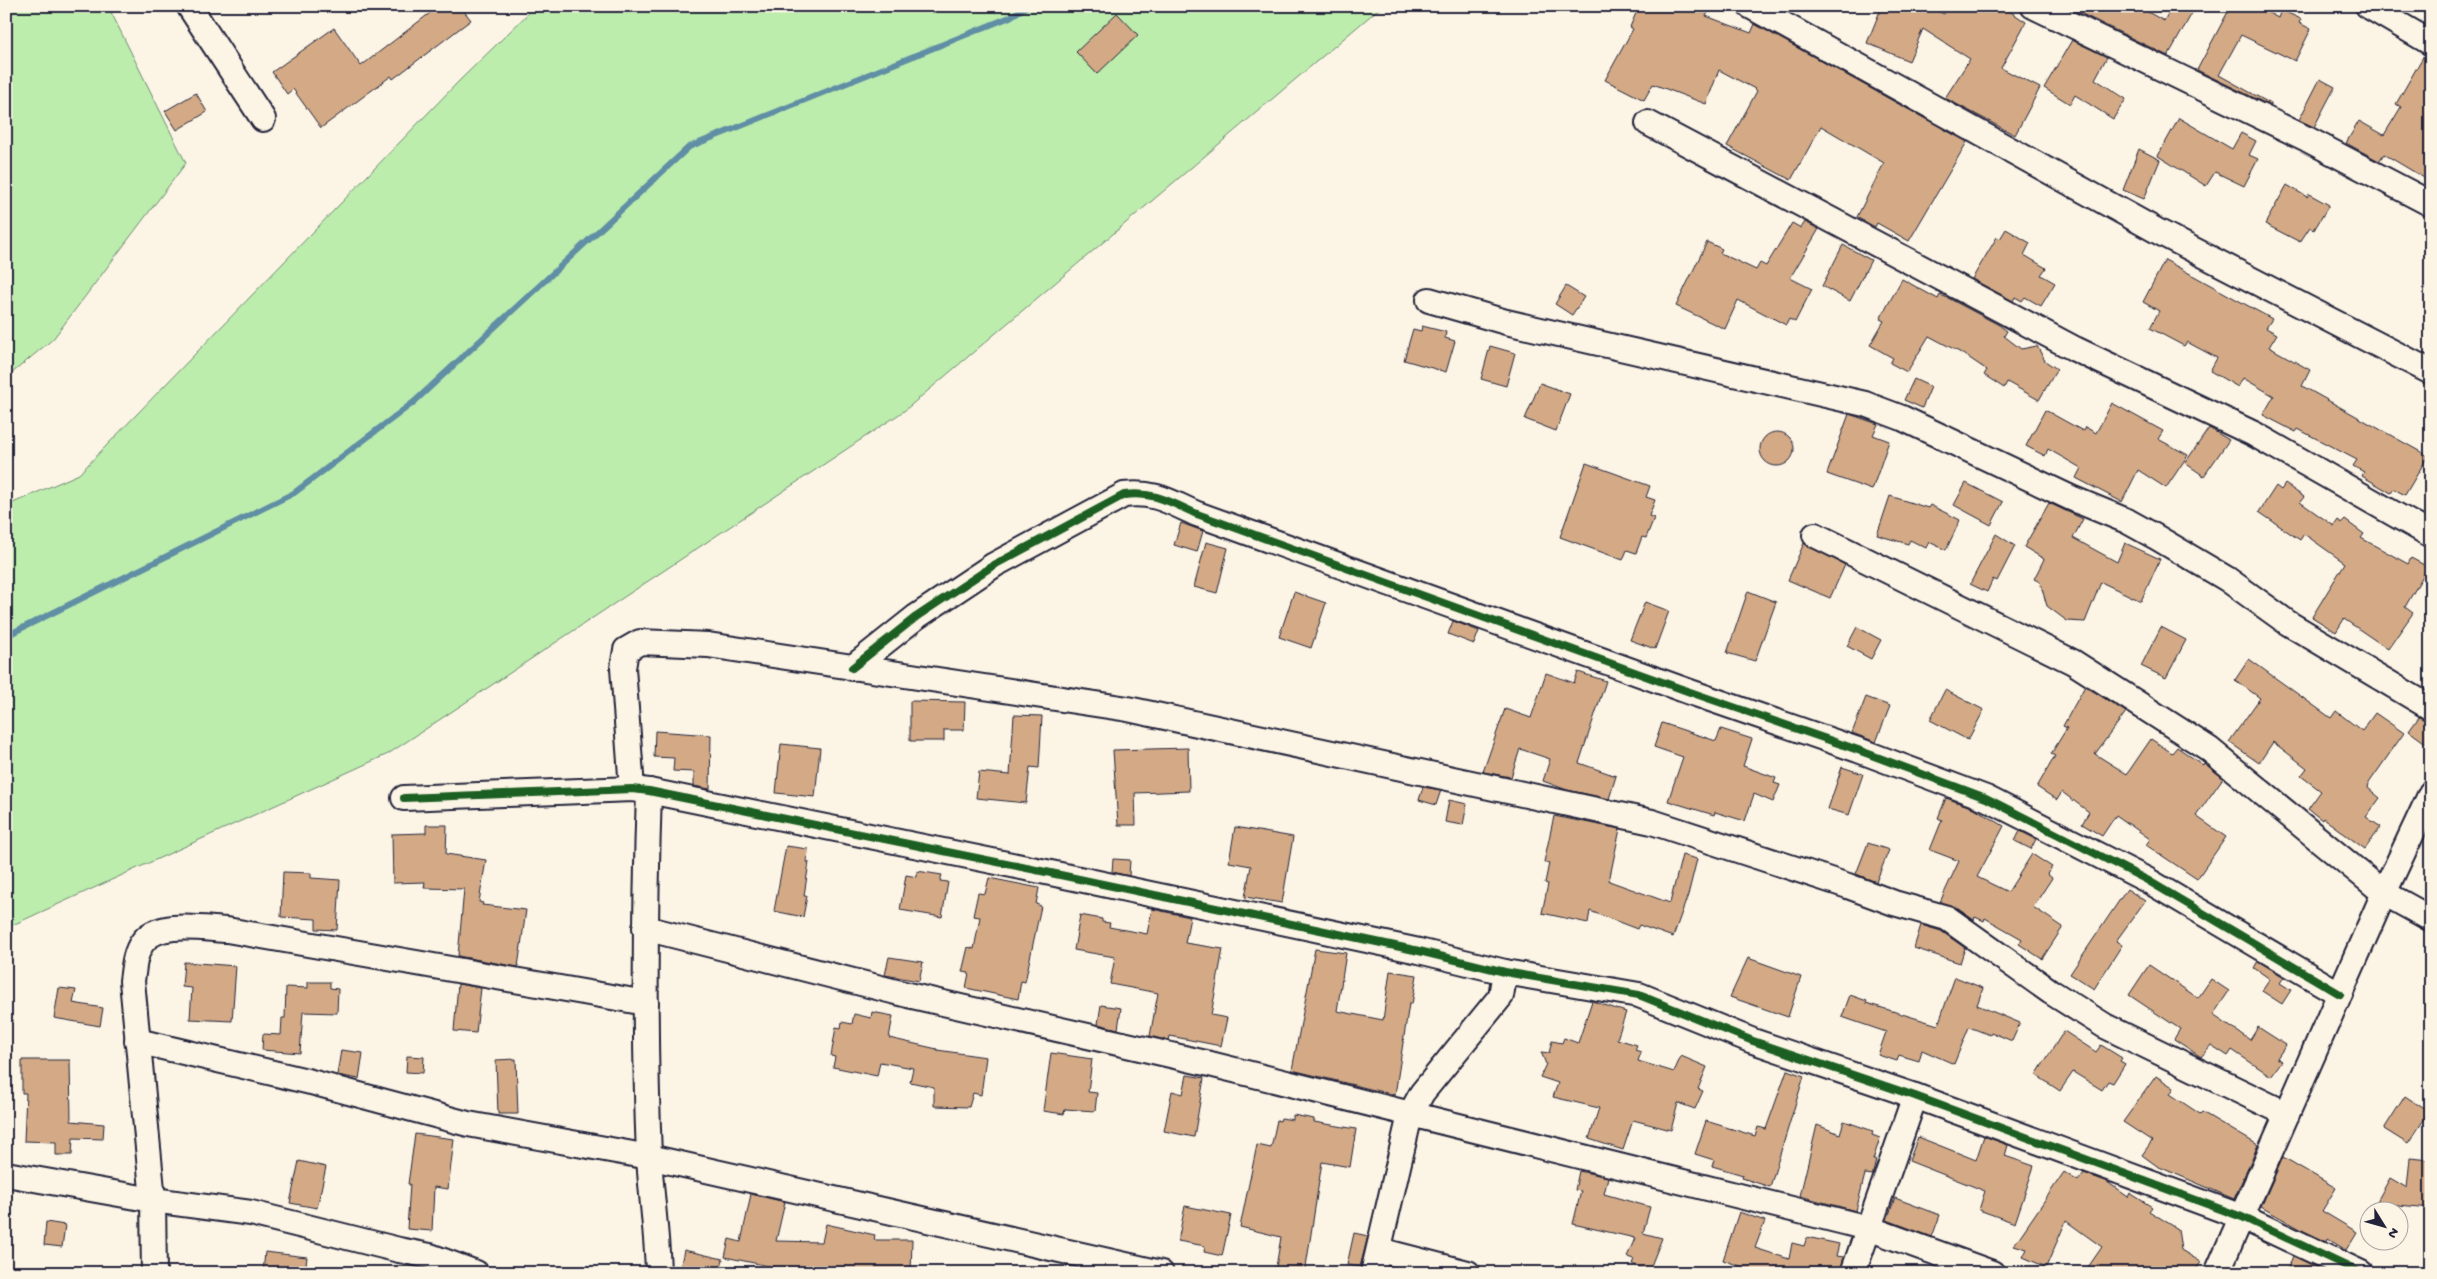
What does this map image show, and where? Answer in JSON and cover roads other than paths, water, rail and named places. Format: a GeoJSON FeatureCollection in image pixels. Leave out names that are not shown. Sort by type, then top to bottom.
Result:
{"type":"FeatureCollection","features":[{"type":"Feature","properties":{"kind":"street"},"geometry":{"type":"LineString","coordinates":[[189,6],[263,119]]}},
{"type":"Feature","properties":{"kind":"street"},"geometry":{"type":"LineString","coordinates":[[1750,6],[2159,232],[2431,372]]}},
{"type":"Feature","properties":{"kind":"street"},"geometry":{"type":"LineString","coordinates":[[2033,6],[2307,140],[2431,204]]}},
{"type":"Feature","properties":{"kind":"street"},"geometry":{"type":"LineString","coordinates":[[2368,6],[2431,43]]}},
{"type":"Feature","properties":{"kind":"street"},"geometry":{"type":"LineString","coordinates":[[1648,123],[2075,349],[2254,434],[2431,535]]}},
{"type":"Feature","properties":{"kind":"street"},"geometry":{"type":"LineString","coordinates":[[1429,300],[1506,322],[1865,404],[1902,418],[2071,498],[2126,521],[2156,537],[2220,574],[2288,622],[2431,708]]}},
{"type":"Feature","properties":{"kind":"street"},"geometry":{"type":"LineString","coordinates":[[852,668],[916,617],[994,564],[1124,495],[1142,493],[1160,497],[1197,514],[1690,692],[1858,750],[1986,798],[2147,880],[2340,994]]}},
{"type":"Feature","properties":{"kind":"street"},"geometry":{"type":"LineString","coordinates":[[1815,535],[2081,667],[2210,748],[2384,893],[2431,919]]}},
{"type":"Feature","properties":{"kind":"street"},"geometry":{"type":"LineString","coordinates":[[658,1273],[658,1238],[650,1157],[640,790],[623,668],[626,650],[640,642],[708,645],[1128,709],[1652,822],[1848,886],[1894,903],[1947,918],[2104,1026],[2287,1114]]}},
{"type":"Feature","properties":{"kind":"street"},"geometry":{"type":"LineString","coordinates":[[404,798],[640,790],[1065,876],[1505,972],[1640,995],[1753,1041],[1915,1096],[2242,1217],[2361,1273]]}},
{"type":"Feature","properties":{"kind":"street"},"geometry":{"type":"LineString","coordinates":[[2216,1273],[2384,893],[2431,793]]}},
{"type":"Feature","properties":{"kind":"street"},"geometry":{"type":"LineString","coordinates":[[154,1273],[154,1200],[132,981],[135,958],[142,942],[160,932],[186,926],[227,930],[646,1003]]}},
{"type":"Feature","properties":{"kind":"street"},"geometry":{"type":"LineString","coordinates":[[645,928],[908,995],[1210,1064],[1868,1228],[1992,1273]]}},
{"type":"Feature","properties":{"kind":"street"},"geometry":{"type":"LineString","coordinates":[[1373,1273],[1410,1115],[1422,1093],[1501,996],[1505,972]]}},
{"type":"Feature","properties":{"kind":"street"},"geometry":{"type":"LineString","coordinates":[[137,1041],[311,1082],[468,1124],[650,1157],[1161,1273]]}},
{"type":"Feature","properties":{"kind":"street"},"geometry":{"type":"LineString","coordinates":[[1853,1273],[1915,1096]]}},
{"type":"Feature","properties":{"kind":"street"},"geometry":{"type":"LineString","coordinates":[[6,1174],[154,1200],[251,1213],[398,1250],[430,1256],[476,1273]]}},
{"type":"Feature","properties":{"kind":"street"},"geometry":{"type":"LineString","coordinates":[[1379,1250],[1468,1273]]}},
{"type":"Feature","properties":{"kind":"waterway"},"geometry":{"type":"LineString","coordinates":[[6,636],[294,493],[414,402],[689,147],[1010,17],[1027,6]]}}]}
